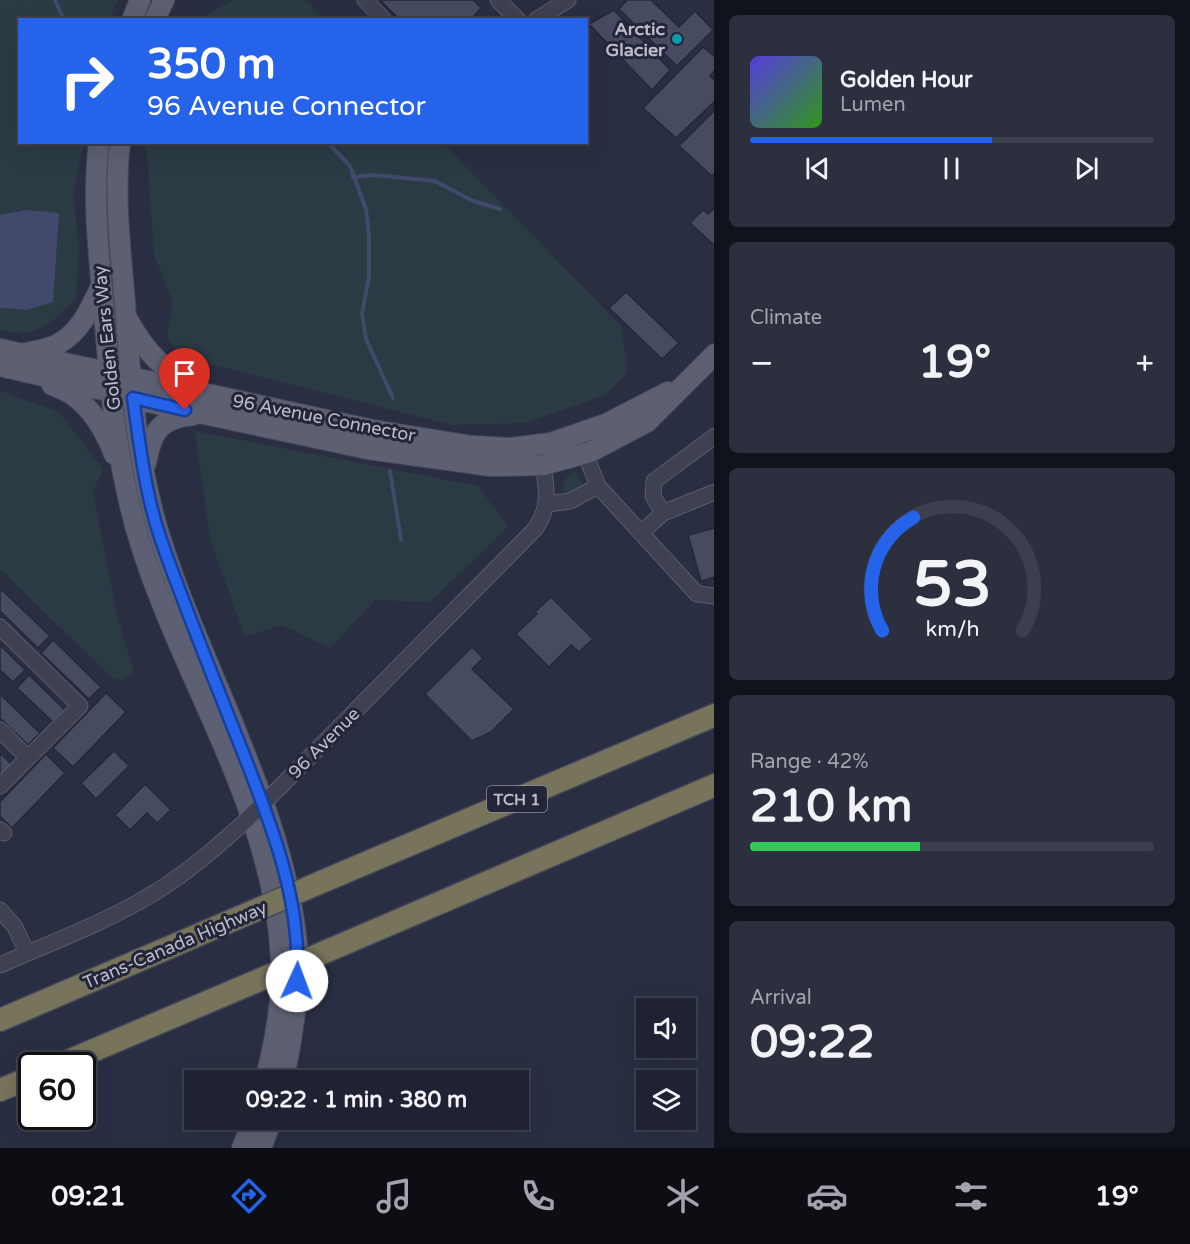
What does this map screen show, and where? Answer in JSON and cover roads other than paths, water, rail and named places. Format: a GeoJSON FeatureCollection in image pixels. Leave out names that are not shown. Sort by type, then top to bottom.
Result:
{"type":"FeatureCollection","features":[{"type":"Feature","properties":{"kind":"highway","name":"Trans-Canada Highway"},"geometry":{"type":"LineString","coordinates":[[0,1020],[714,715]]}},
{"type":"Feature","properties":{"kind":"highway"},"geometry":{"type":"LineString","coordinates":[[90,1052],[714,785]]}},
{"type":"Feature","properties":{"kind":"highway"},"geometry":{"type":"LineString","coordinates":[[0,1090],[18,1083]]}},
{"type":"Feature","properties":{"kind":"main road"},"geometry":{"type":"LineString","coordinates":[[133,18],[140,0]]}},
{"type":"Feature","properties":{"kind":"main road"},"geometry":{"type":"LineString","coordinates":[[156,18],[165,0]]}},
{"type":"Feature","properties":{"kind":"main road","name":"Golden Ears Way"},"geometry":{"type":"LineString","coordinates":[[99,144],[95,196],[101,286],[123,477],[154,581],[237,781],[257,833],[268,874],[281,960],[278,1007],[267,1070]]}},
{"type":"Feature","properties":{"kind":"main road","name":"Golden Ears Way"},"geometry":{"type":"LineString","coordinates":[[120,144],[117,165],[118,239],[126,316],[129,377],[144,474],[160,538],[266,811],[284,867],[298,957],[295,1005],[285,1070]]}},
{"type":"Feature","properties":{"kind":"main road"},"geometry":{"type":"LineString","coordinates":[[24,363],[57,345],[76,331],[88,314],[101,286]]}},
{"type":"Feature","properties":{"kind":"main road"},"geometry":{"type":"LineString","coordinates":[[126,316],[152,356],[167,369],[211,395]]}},
{"type":"Feature","properties":{"kind":"main road"},"geometry":{"type":"LineString","coordinates":[[0,349],[74,395],[93,415],[107,435],[123,477]]}},
{"type":"Feature","properties":{"kind":"main road"},"geometry":{"type":"LineString","coordinates":[[542,455],[585,453],[647,422],[714,354]]}},
{"type":"Feature","properties":{"kind":"main road"},"geometry":{"type":"LineString","coordinates":[[0,366],[24,363],[111,382]]}},
{"type":"Feature","properties":{"kind":"main road","name":"96 Avenue Connector"},"geometry":{"type":"LineString","coordinates":[[111,382],[129,377],[373,430],[461,444],[510,448],[542,455]]}},
{"type":"Feature","properties":{"kind":"main road","name":"96 Avenue Connector"},"geometry":{"type":"LineString","coordinates":[[111,382],[133,398],[368,449],[491,466],[542,455]]}},
{"type":"Feature","properties":{"kind":"main road"},"geometry":{"type":"LineString","coordinates":[[542,455],[686,383]]}},
{"type":"Feature","properties":{"kind":"main road"},"geometry":{"type":"LineString","coordinates":[[144,474],[150,445],[160,428],[175,417],[204,414]]}},
{"type":"Feature","properties":{"kind":"main road"},"geometry":{"type":"LineString","coordinates":[[243,1148],[250,1130]]}},
{"type":"Feature","properties":{"kind":"main road"},"geometry":{"type":"LineString","coordinates":[[261,1148],[268,1130]]}},
{"type":"Feature","properties":{"kind":"street"},"geometry":{"type":"LineString","coordinates":[[365,0],[382,18]]}},
{"type":"Feature","properties":{"kind":"street"},"geometry":{"type":"LineString","coordinates":[[498,0],[516,18]]}},
{"type":"Feature","properties":{"kind":"street"},"geometry":{"type":"LineString","coordinates":[[539,18],[568,0]]}},
{"type":"Feature","properties":{"kind":"street"},"geometry":{"type":"LineString","coordinates":[[663,513],[653,496],[654,481],[714,436]]}},
{"type":"Feature","properties":{"kind":"street"},"geometry":{"type":"LineString","coordinates":[[585,453],[598,486],[640,533],[697,594],[714,596]]}},
{"type":"Feature","properties":{"kind":"street"},"geometry":{"type":"LineString","coordinates":[[542,455],[547,504],[570,501],[598,486]]}},
{"type":"Feature","properties":{"kind":"street"},"geometry":{"type":"LineString","coordinates":[[640,533],[663,513],[714,492]]}},
{"type":"Feature","properties":{"kind":"street","name":"96 Avenue"},"geometry":{"type":"LineString","coordinates":[[0,965],[104,920],[140,901],[176,879],[240,826],[525,540],[542,519],[547,504]]}},
{"type":"Feature","properties":{"kind":"street"},"geometry":{"type":"LineString","coordinates":[[0,627],[80,706],[0,786]]}},
{"type":"Feature","properties":{"kind":"street"},"geometry":{"type":"LineString","coordinates":[[0,730],[28,758]]}},
{"type":"Feature","properties":{"kind":"street"},"geometry":{"type":"LineString","coordinates":[[0,910],[15,927],[27,953]]}},
{"type":"Feature","properties":{"kind":"water"},"geometry":{"type":"Polygon","coordinates":[[[25,210],[59,213],[53,302],[27,310],[0,308],[0,215],[25,210]]]}},
{"type":"Feature","properties":{"kind":"waterway"},"geometry":{"type":"LineString","coordinates":[[55,0],[63,18]]}},
{"type":"Feature","properties":{"kind":"waterway"},"geometry":{"type":"LineString","coordinates":[[329,144],[350,166],[366,209],[369,234],[369,276],[362,314],[366,339],[393,398]]}},
{"type":"Feature","properties":{"kind":"waterway"},"geometry":{"type":"LineString","coordinates":[[353,177],[374,175],[435,181],[473,201],[500,209]]}},
{"type":"Feature","properties":{"kind":"waterway"},"geometry":{"type":"LineString","coordinates":[[390,471],[401,540]]}},
{"type":"Feature","properties":{"kind":"place","name":"Arctic Glacier"},"geometry":{"type":"Point","coordinates":[677,39]}}]}
